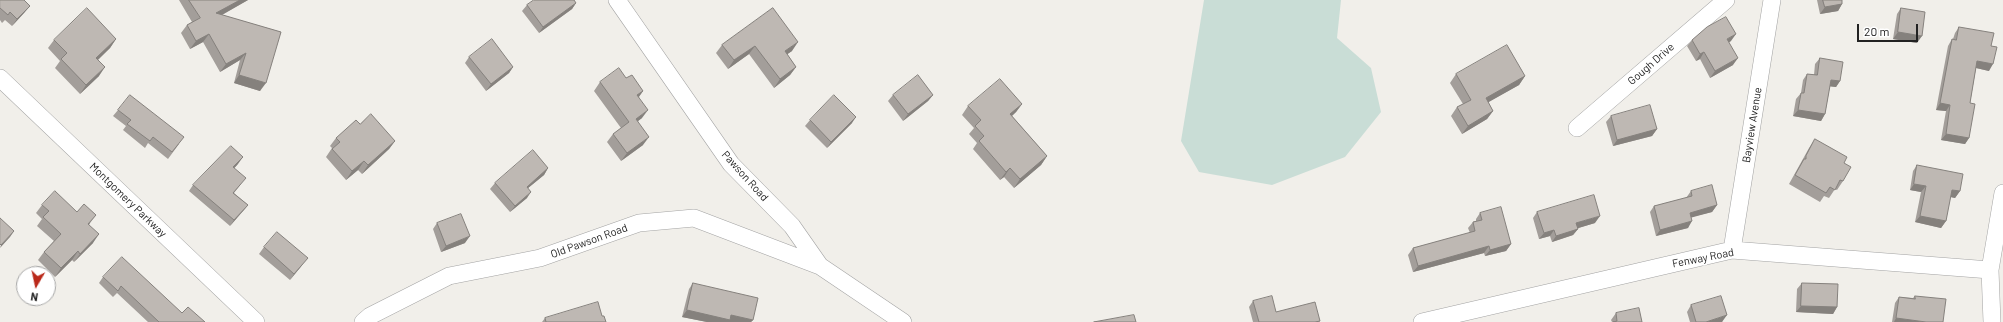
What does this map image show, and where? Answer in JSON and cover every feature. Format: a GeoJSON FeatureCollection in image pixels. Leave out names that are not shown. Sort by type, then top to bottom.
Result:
{"type":"FeatureCollection","features":[{"type":"Feature","properties":{"kind":"street","name":"Pawson Road"},"geometry":{"type":"LineString","coordinates":[[617,0],[731,164],[792,226],[820,266],[903,322]]}},
{"type":"Feature","properties":{"kind":"street","name":"Gough Drive"},"geometry":{"type":"LineString","coordinates":[[1577,128],[1726,0]]}},
{"type":"Feature","properties":{"kind":"street","name":"Bayview Avenue"},"geometry":{"type":"LineString","coordinates":[[1732,250],[1772,0]]}},
{"type":"Feature","properties":{"kind":"street","name":"Montgomery Parkway"},"geometry":{"type":"LineString","coordinates":[[0,78],[256,322]]}},
{"type":"Feature","properties":{"kind":"street"},"geometry":{"type":"LineString","coordinates":[[1992,322],[1990,270],[2003,193]]}},
{"type":"Feature","properties":{"kind":"street","name":"Old Pawson Road"},"geometry":{"type":"LineString","coordinates":[[362,322],[370,316],[449,276],[540,258],[639,223],[694,218],[820,266]]}},
{"type":"Feature","properties":{"kind":"street","name":"Fenway Road"},"geometry":{"type":"LineString","coordinates":[[1422,322],[1732,250],[1990,270]]}},
{"type":"Feature","properties":{"kind":"shaded area"},"geometry":{"type":"Polygon","coordinates":[[[1204,0],[1341,0],[1337,38],[1371,68],[1381,112],[1345,157],[1272,185],[1199,172],[1181,141],[1204,0]]]}},
{"type":"Feature","properties":{"kind":"building"},"geometry":{"type":"Polygon","coordinates":[[[0,0],[24,0],[30,6],[17,19],[10,12],[8,15],[0,8],[0,0]]]}},
{"type":"Feature","properties":{"kind":"building"},"geometry":{"type":"Polygon","coordinates":[[[189,0],[240,0],[216,13],[281,32],[266,83],[239,75],[246,53],[226,64],[209,34],[196,41],[187,25],[200,18],[189,0]]]}},
{"type":"Feature","properties":{"kind":"building"},"geometry":{"type":"Polygon","coordinates":[[[534,0],[574,0],[576,3],[543,27],[527,5],[534,0]]]}},
{"type":"Feature","properties":{"kind":"building"},"geometry":{"type":"Polygon","coordinates":[[[1823,0],[1842,0],[1842,4],[1825,7],[1823,0]]]}},
{"type":"Feature","properties":{"kind":"building"},"geometry":{"type":"Polygon","coordinates":[[[87,8],[116,39],[96,58],[105,67],[86,85],[61,59],[67,53],[54,40],[87,8]]]}},
{"type":"Feature","properties":{"kind":"building"},"geometry":{"type":"Polygon","coordinates":[[[773,8],[798,42],[785,51],[796,67],[780,79],[755,46],[734,60],[722,45],[773,8]]]}},
{"type":"Feature","properties":{"kind":"building"},"geometry":{"type":"Polygon","coordinates":[[[1901,8],[1925,12],[1922,36],[1898,32],[1901,8]]]}},
{"type":"Feature","properties":{"kind":"building"},"geometry":{"type":"Polygon","coordinates":[[[1726,17],[1736,34],[1727,39],[1738,58],[1715,71],[1704,52],[1700,54],[1692,40],[1707,27],[1726,17]]]}},
{"type":"Feature","properties":{"kind":"building"},"geometry":{"type":"Polygon","coordinates":[[[1959,27],[1994,33],[1991,46],[1997,47],[1993,64],[1977,61],[1970,103],[1975,104],[1969,138],[1946,134],[1950,105],[1940,103],[1952,39],[1956,40],[1959,27]]]}},
{"type":"Feature","properties":{"kind":"building"},"geometry":{"type":"Polygon","coordinates":[[[492,39],[513,67],[491,84],[469,57],[492,39]]]}},
{"type":"Feature","properties":{"kind":"building"},"geometry":{"type":"Polygon","coordinates":[[[1507,45],[1525,76],[1486,98],[1493,111],[1468,126],[1457,107],[1471,100],[1456,74],[1507,45]]]}},
{"type":"Feature","properties":{"kind":"building"},"geometry":{"type":"Polygon","coordinates":[[[1820,58],[1843,62],[1840,81],[1831,80],[1825,114],[1798,110],[1801,93],[1804,93],[1807,74],[1817,75],[1820,58]]]}},
{"type":"Feature","properties":{"kind":"building"},"geometry":{"type":"Polygon","coordinates":[[[619,68],[626,78],[632,75],[643,91],[637,95],[648,110],[636,119],[649,137],[627,153],[613,134],[629,122],[600,82],[619,68]]]}},
{"type":"Feature","properties":{"kind":"building"},"geometry":{"type":"Polygon","coordinates":[[[918,75],[933,95],[908,114],[893,95],[918,75]]]}},
{"type":"Feature","properties":{"kind":"building"},"geometry":{"type":"Polygon","coordinates":[[[1000,79],[1022,104],[1010,114],[1047,156],[1020,179],[1010,168],[1006,172],[979,141],[984,136],[975,126],[981,120],[968,106],[1000,79]]]}},
{"type":"Feature","properties":{"kind":"building"},"geometry":{"type":"Polygon","coordinates":[[[130,95],[184,137],[172,152],[153,137],[150,141],[127,124],[131,120],[118,110],[130,95]]]}},
{"type":"Feature","properties":{"kind":"building"},"geometry":{"type":"Polygon","coordinates":[[[834,95],[856,117],[831,142],[810,120],[834,95]]]}},
{"type":"Feature","properties":{"kind":"building"},"geometry":{"type":"Polygon","coordinates":[[[1650,105],[1657,129],[1617,140],[1611,116],[1650,105]]]}},
{"type":"Feature","properties":{"kind":"building"},"geometry":{"type":"Polygon","coordinates":[[[371,114],[395,141],[368,165],[364,161],[352,171],[332,149],[340,142],[336,138],[356,120],[360,124],[371,114]]]}},
{"type":"Feature","properties":{"kind":"building"},"geometry":{"type":"Polygon","coordinates":[[[1815,139],[1847,157],[1844,163],[1851,167],[1843,181],[1840,180],[1835,190],[1830,187],[1826,193],[1795,175],[1804,159],[1806,159],[1806,156],[1815,139]]]}},
{"type":"Feature","properties":{"kind":"building"},"geometry":{"type":"Polygon","coordinates":[[[231,146],[243,157],[233,167],[246,178],[233,193],[248,205],[234,220],[193,185],[231,146]]]}},
{"type":"Feature","properties":{"kind":"building"},"geometry":{"type":"Polygon","coordinates":[[[533,150],[548,168],[527,187],[531,192],[515,206],[495,183],[533,150]]]}},
{"type":"Feature","properties":{"kind":"building"},"geometry":{"type":"Polygon","coordinates":[[[1917,165],[1963,174],[1960,191],[1952,190],[1946,221],[1920,216],[1926,186],[1914,184],[1917,165]]]}},
{"type":"Feature","properties":{"kind":"building"},"geometry":{"type":"Polygon","coordinates":[[[1712,185],[1717,205],[1690,213],[1692,221],[1660,230],[1654,206],[1692,196],[1691,191],[1712,185]]]}},
{"type":"Feature","properties":{"kind":"building"},"geometry":{"type":"Polygon","coordinates":[[[55,191],[77,212],[84,204],[96,215],[88,224],[99,234],[80,254],[78,251],[61,268],[44,252],[61,234],[43,217],[49,211],[42,205],[55,191]]]}},
{"type":"Feature","properties":{"kind":"building"},"geometry":{"type":"Polygon","coordinates":[[[1594,195],[1600,216],[1576,223],[1578,229],[1556,236],[1554,230],[1544,233],[1537,212],[1594,195]]]}},
{"type":"Feature","properties":{"kind":"building"},"geometry":{"type":"Polygon","coordinates":[[[1501,207],[1511,244],[1490,250],[1489,246],[1418,266],[1413,248],[1475,231],[1473,222],[1482,220],[1480,213],[1501,207]]]}},
{"type":"Feature","properties":{"kind":"building"},"geometry":{"type":"Polygon","coordinates":[[[461,214],[470,236],[446,246],[437,223],[461,214]]]}},
{"type":"Feature","properties":{"kind":"building"},"geometry":{"type":"Polygon","coordinates":[[[0,218],[14,231],[1,245],[0,244],[0,218]]]}},
{"type":"Feature","properties":{"kind":"building"},"geometry":{"type":"Polygon","coordinates":[[[277,232],[308,258],[294,274],[264,247],[277,232]]]}},
{"type":"Feature","properties":{"kind":"building"},"geometry":{"type":"Polygon","coordinates":[[[122,257],[182,313],[188,307],[205,322],[159,322],[121,286],[118,291],[103,277],[122,257]]]}},
{"type":"Feature","properties":{"kind":"building"},"geometry":{"type":"Polygon","coordinates":[[[693,283],[758,298],[753,320],[731,315],[730,320],[687,310],[693,283]]]}},
{"type":"Feature","properties":{"kind":"building"},"geometry":{"type":"Polygon","coordinates":[[[1802,283],[1838,284],[1837,307],[1801,306],[1802,283]]]}},
{"type":"Feature","properties":{"kind":"building"},"geometry":{"type":"Polygon","coordinates":[[[1272,296],[1276,312],[1315,302],[1320,321],[1259,322],[1253,301],[1272,296]]]}},
{"type":"Feature","properties":{"kind":"building"},"geometry":{"type":"Polygon","coordinates":[[[1721,296],[1727,315],[1706,322],[1696,322],[1691,305],[1721,296]]]}},
{"type":"Feature","properties":{"kind":"building"},"geometry":{"type":"Polygon","coordinates":[[[1915,296],[1946,299],[1943,322],[1926,322],[1896,318],[1899,297],[1915,299],[1915,296]]]}},
{"type":"Feature","properties":{"kind":"building"},"geometry":{"type":"Polygon","coordinates":[[[598,302],[602,316],[604,316],[606,322],[546,322],[545,318],[598,302]]]}},
{"type":"Feature","properties":{"kind":"building"},"geometry":{"type":"Polygon","coordinates":[[[1639,308],[1642,322],[1613,322],[1617,321],[1616,313],[1639,308]]]}},
{"type":"Feature","properties":{"kind":"building"},"geometry":{"type":"Polygon","coordinates":[[[1134,315],[1136,322],[1094,322],[1134,315]]]}}]}
